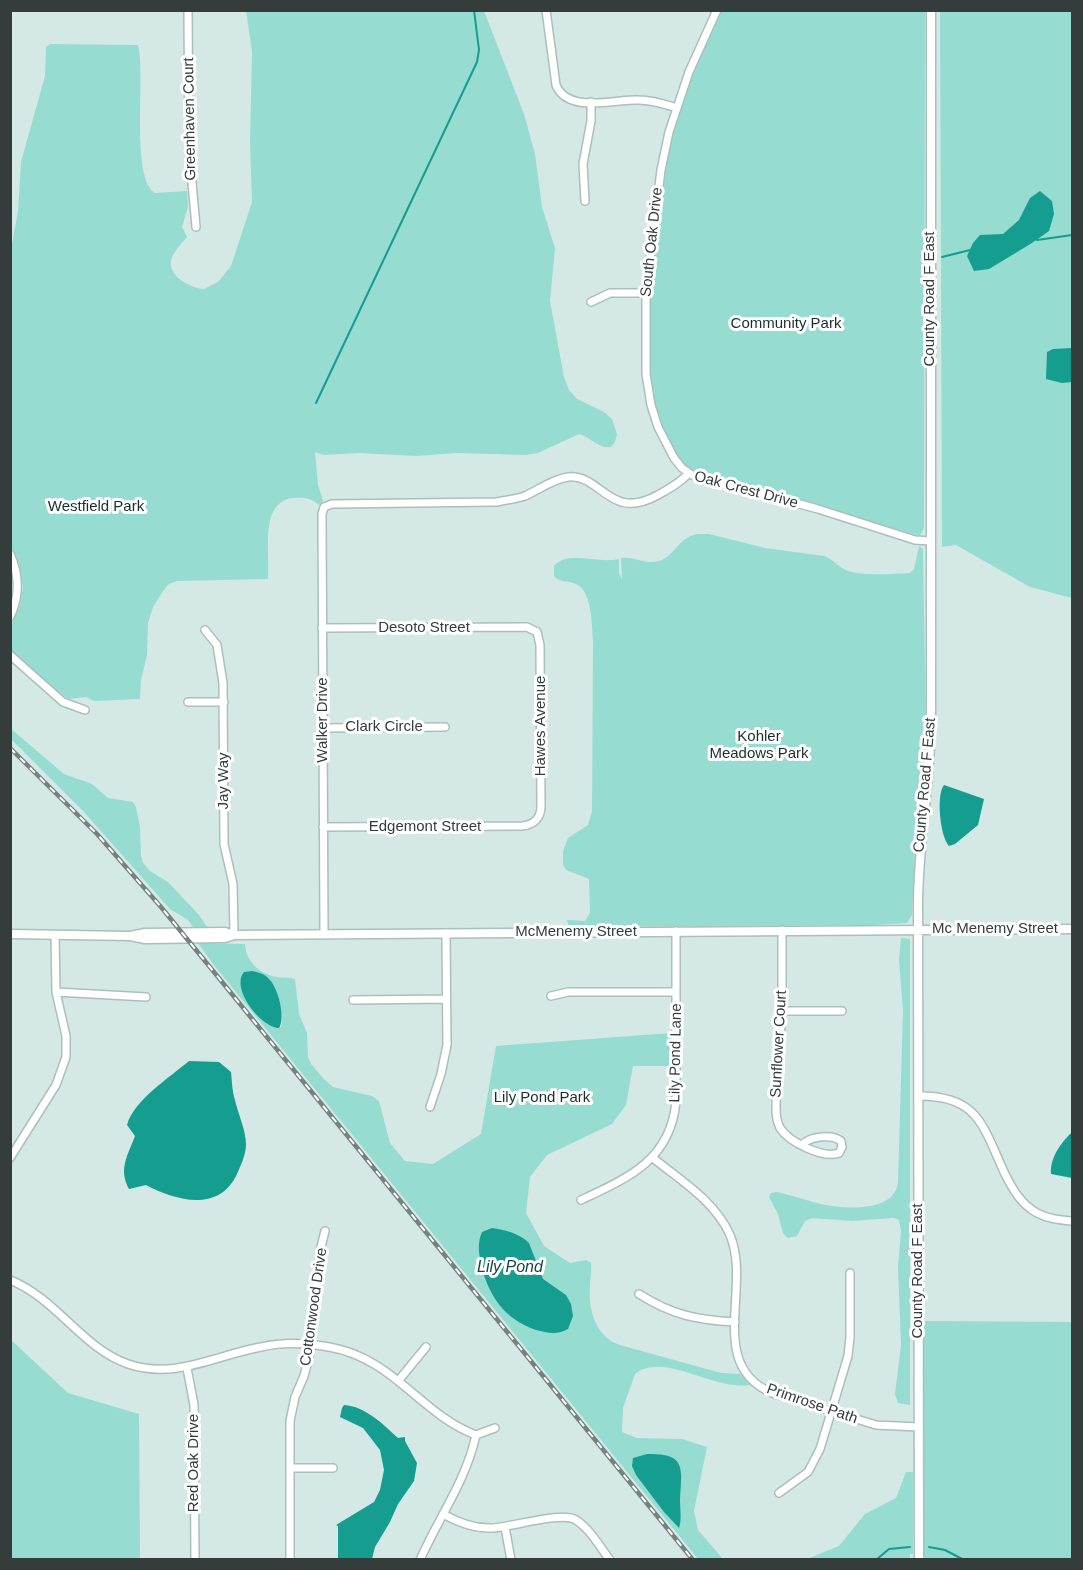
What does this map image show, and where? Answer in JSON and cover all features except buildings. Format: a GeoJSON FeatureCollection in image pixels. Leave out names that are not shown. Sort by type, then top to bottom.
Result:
{"type":"FeatureCollection","features":[{"type":"Feature","properties":{"kind":"street","name":"Greenhaven Court"},"geometry":{"type":"LineString","coordinates":[[188,10],[189,149],[196,227]]}},
{"type":"Feature","properties":{"kind":"street"},"geometry":{"type":"LineString","coordinates":[[546,10],[559,90],[564,97],[571,101],[591,102],[640,100],[676,108]]}},
{"type":"Feature","properties":{"kind":"street","name":"South Oak Drive"},"geometry":{"type":"LineString","coordinates":[[688,473],[674,458],[651,408],[646,379],[646,293],[661,170],[676,108],[695,57],[717,10]]}},
{"type":"Feature","properties":{"kind":"street","name":"County Road F East"},"geometry":{"type":"LineString","coordinates":[[918,1560],[919,857],[931,738],[931,10]]}},
{"type":"Feature","properties":{"kind":"street"},"geometry":{"type":"LineString","coordinates":[[585,201],[583,164],[591,121],[591,102]]}},
{"type":"Feature","properties":{"kind":"street"},"geometry":{"type":"LineString","coordinates":[[591,302],[609,293],[646,293]]}},
{"type":"Feature","properties":{"kind":"street","name":"Oak Crest Drive"},"geometry":{"type":"LineString","coordinates":[[325,506],[332,504],[497,502],[521,497],[557,480],[570,477],[586,482],[616,500],[635,503],[649,500],[674,486],[688,473],[850,518],[915,540],[930,541]]}},
{"type":"Feature","properties":{"kind":"street","name":"Walker Drive"},"geometry":{"type":"LineString","coordinates":[[324,934],[321,514],[325,506]]}},
{"type":"Feature","properties":{"kind":"street"},"geometry":{"type":"LineString","coordinates":[[10,554],[16,570],[18,587],[16,602],[10,617]]}},
{"type":"Feature","properties":{"kind":"street","name":"Desoto Street"},"geometry":{"type":"LineString","coordinates":[[322,628],[527,627]]}},
{"type":"Feature","properties":{"kind":"street","name":"Hawes Avenue"},"geometry":{"type":"LineString","coordinates":[[526,826],[537,819],[541,806],[540,641],[536,631],[527,627]]}},
{"type":"Feature","properties":{"kind":"street","name":"Jay Way"},"geometry":{"type":"LineString","coordinates":[[205,630],[218,646],[224,702],[224,844],[233,884],[234,935]]}},
{"type":"Feature","properties":{"kind":"street"},"geometry":{"type":"LineString","coordinates":[[10,655],[63,702],[85,710]]}},
{"type":"Feature","properties":{"kind":"street"},"geometry":{"type":"LineString","coordinates":[[188,702],[224,702]]}},
{"type":"Feature","properties":{"kind":"street","name":"Clark Circle"},"geometry":{"type":"LineString","coordinates":[[323,728],[445,727]]}},
{"type":"Feature","properties":{"kind":"street","name":"Edgemont Street"},"geometry":{"type":"LineString","coordinates":[[323,827],[526,826]]}},
{"type":"Feature","properties":{"kind":"street","name":"Mc Menemy Street"},"geometry":{"type":"LineString","coordinates":[[918,929],[1072,929]]}},
{"type":"Feature","properties":{"kind":"street","name":"McMenemy Street"},"geometry":{"type":"LineString","coordinates":[[55,935],[130,936],[145,933],[215,932],[234,935],[918,929]]}},
{"type":"Feature","properties":{"kind":"street","name":"Sunflower Court"},"geometry":{"type":"LineString","coordinates":[[782,930],[782,1011],[777,1118],[787,1136],[808,1150],[831,1154],[839,1153],[842,1148],[841,1141],[834,1137],[810,1139],[802,1144]]}},
{"type":"Feature","properties":{"kind":"street","name":"Lily Pond Lane"},"geometry":{"type":"LineString","coordinates":[[581,1200],[640,1170],[653,1158],[669,1132],[676,1106],[676,931]]}},
{"type":"Feature","properties":{"kind":"street"},"geometry":{"type":"LineString","coordinates":[[430,1107],[445,1057],[446,933]]}},
{"type":"Feature","properties":{"kind":"street"},"geometry":{"type":"LineString","coordinates":[[10,934],[55,935],[56,992],[66,1036],[64,1068],[56,1085],[10,1158]]}},
{"type":"Feature","properties":{"kind":"street"},"geometry":{"type":"LineString","coordinates":[[56,992],[146,997]]}},
{"type":"Feature","properties":{"kind":"street"},"geometry":{"type":"LineString","coordinates":[[551,996],[568,992],[676,992]]}},
{"type":"Feature","properties":{"kind":"street"},"geometry":{"type":"LineString","coordinates":[[353,1000],[446,999]]}},
{"type":"Feature","properties":{"kind":"street"},"geometry":{"type":"LineString","coordinates":[[782,1011],[842,1011]]}},
{"type":"Feature","properties":{"kind":"street"},"geometry":{"type":"LineString","coordinates":[[918,1096],[943,1097],[968,1108],[980,1121],[1010,1185],[1021,1201],[1044,1216],[1072,1221]]}},
{"type":"Feature","properties":{"kind":"street","name":"Primrose Path"},"geometry":{"type":"LineString","coordinates":[[653,1158],[709,1204],[728,1231],[735,1250],[737,1266],[734,1340],[736,1355],[742,1368],[754,1382],[772,1393],[882,1426],[918,1427]]}},
{"type":"Feature","properties":{"kind":"street","name":"Cottonwood Drive"},"geometry":{"type":"LineString","coordinates":[[290,1560],[289,1432],[292,1408],[307,1367],[320,1251],[325,1231]]}},
{"type":"Feature","properties":{"kind":"street"},"geometry":{"type":"LineString","coordinates":[[779,1493],[802,1477],[818,1456],[850,1346],[850,1274]]}},
{"type":"Feature","properties":{"kind":"street"},"geometry":{"type":"LineString","coordinates":[[10,1280],[37,1296],[94,1344],[116,1359],[149,1369],[175,1370],[261,1347],[293,1344],[329,1347],[357,1356],[377,1366],[399,1380],[448,1421],[476,1435],[495,1428]]}},
{"type":"Feature","properties":{"kind":"street"},"geometry":{"type":"LineString","coordinates":[[639,1294],[660,1307],[681,1315],[735,1322]]}},
{"type":"Feature","properties":{"kind":"street"},"geometry":{"type":"LineString","coordinates":[[399,1380],[426,1347]]}},
{"type":"Feature","properties":{"kind":"street","name":"Red Oak Drive"},"geometry":{"type":"LineString","coordinates":[[187,1368],[194,1405],[195,1560]]}},
{"type":"Feature","properties":{"kind":"street"},"geometry":{"type":"LineString","coordinates":[[420,1560],[466,1468],[476,1435]]}},
{"type":"Feature","properties":{"kind":"street"},"geometry":{"type":"LineString","coordinates":[[290,1468],[333,1468]]}},
{"type":"Feature","properties":{"kind":"street"},"geometry":{"type":"LineString","coordinates":[[443,1514],[469,1526],[492,1528],[566,1517],[573,1518],[583,1526],[610,1560]]}},
{"type":"Feature","properties":{"kind":"street"},"geometry":{"type":"LineString","coordinates":[[505,1527],[511,1560]]}},
{"type":"Feature","properties":{"kind":"green space","name":"Westfield Park"},"geometry":{"type":"Polygon","coordinates":[[[246,11],[484,11],[524,114],[535,154],[542,207],[555,248],[550,301],[564,377],[569,390],[577,399],[604,412],[612,419],[617,434],[615,442],[611,447],[606,447],[579,434],[538,453],[526,455],[456,453],[416,456],[359,453],[324,455],[315,452],[318,485],[323,501],[319,505],[307,499],[293,498],[282,502],[275,509],[270,519],[268,579],[177,581],[169,584],[153,607],[148,623],[147,655],[141,680],[140,699],[94,701],[86,697],[69,699],[59,693],[10,649],[11,626],[20,605],[23,587],[19,564],[10,544],[11,250],[18,211],[21,162],[45,76],[46,47],[50,44],[138,45],[141,79],[141,147],[147,184],[155,193],[187,191],[188,207],[182,227],[187,237],[174,254],[171,266],[173,272],[182,281],[204,289],[218,282],[231,266],[252,202],[250,143],[252,51],[246,11]]]}},
{"type":"Feature","properties":{"kind":"green space","name":"Community Park"},"geometry":{"type":"Polygon","coordinates":[[[721,11],[925,11],[924,528],[920,536],[690,469],[668,443],[655,403],[650,353],[650,299],[654,244],[661,191],[679,112],[693,73],[721,11]]]}},
{"type":"Feature","properties":{"kind":"green space"},"geometry":{"type":"Polygon","coordinates":[[[940,11],[1072,11],[1072,598],[1030,587],[956,545],[942,547],[940,11]]]}},
{"type":"Feature","properties":{"kind":"green space","name":"Kohler Meadows Park"},"geometry":{"type":"Polygon","coordinates":[[[697,534],[709,534],[765,548],[824,556],[845,570],[862,574],[910,573],[914,569],[919,546],[923,549],[926,732],[915,850],[912,915],[907,923],[569,927],[567,920],[585,921],[590,913],[589,879],[566,870],[563,864],[563,851],[568,838],[588,825],[592,811],[593,641],[590,610],[585,593],[576,584],[556,578],[554,566],[560,561],[575,558],[619,559],[619,573],[622,580],[621,558],[659,561],[669,555],[685,539],[697,534]]]}},
{"type":"Feature","properties":{"kind":"green space"},"geometry":{"type":"Polygon","coordinates":[[[10,728],[64,774],[92,784],[108,798],[133,802],[140,827],[143,863],[150,871],[168,882],[199,915],[209,930],[195,930],[188,920],[170,909],[83,811],[11,739],[10,728]]]}},
{"type":"Feature","properties":{"kind":"green space"},"geometry":{"type":"Polygon","coordinates":[[[901,938],[910,939],[910,1405],[898,1403],[895,1394],[901,1345],[898,1267],[901,1231],[899,1220],[894,1218],[851,1221],[812,1218],[805,1221],[797,1236],[788,1238],[783,1233],[778,1214],[769,1197],[771,1193],[776,1192],[826,1205],[858,1207],[880,1204],[895,1192],[898,1182],[903,1011],[899,960],[901,938]]]}},
{"type":"Feature","properties":{"kind":"green space","name":"Lily Pond Park"},"geometry":{"type":"Polygon","coordinates":[[[198,943],[245,944],[248,956],[259,970],[276,977],[295,979],[299,1014],[307,1033],[308,1057],[311,1064],[333,1087],[372,1096],[379,1101],[390,1143],[405,1161],[433,1164],[481,1134],[496,1046],[671,1033],[671,1066],[633,1066],[626,1105],[612,1124],[547,1155],[530,1177],[526,1213],[544,1246],[570,1263],[586,1260],[591,1263],[590,1305],[595,1322],[605,1336],[620,1345],[721,1373],[740,1374],[750,1385],[720,1383],[674,1369],[647,1368],[635,1374],[623,1408],[622,1432],[637,1438],[682,1439],[707,1447],[694,1511],[698,1530],[723,1559],[698,1559],[198,943]],[[274,986],[249,1003],[267,1023],[281,1027],[281,1012],[274,986]]]}},
{"type":"Feature","properties":{"kind":"green space"},"geometry":{"type":"Polygon","coordinates":[[[923,1321],[1072,1322],[1072,1559],[923,1559],[923,1321]]]}},
{"type":"Feature","properties":{"kind":"green space"},"geometry":{"type":"Polygon","coordinates":[[[11,1340],[68,1393],[139,1414],[140,1559],[11,1559],[11,1340]]]}},
{"type":"Feature","properties":{"kind":"green space"},"geometry":{"type":"Polygon","coordinates":[[[906,1472],[913,1472],[913,1554],[910,1554],[910,1559],[807,1559],[839,1546],[865,1514],[896,1498],[906,1472]]]}},
{"type":"Feature","properties":{"kind":"water"},"geometry":{"type":"Polygon","coordinates":[[[1040,191],[1052,201],[1054,214],[1049,231],[989,269],[974,271],[967,256],[973,243],[980,235],[1003,234],[1019,220],[1030,198],[1040,191]]]}},
{"type":"Feature","properties":{"kind":"water"},"geometry":{"type":"Polygon","coordinates":[[[1072,348],[1072,382],[1062,383],[1046,379],[1047,352],[1053,349],[1072,348]]]}},
{"type":"Feature","properties":{"kind":"water"},"geometry":{"type":"Polygon","coordinates":[[[944,785],[984,799],[978,825],[955,844],[949,846],[943,834],[940,816],[940,797],[944,785]]]}},
{"type":"Feature","properties":{"kind":"water"},"geometry":{"type":"Polygon","coordinates":[[[252,971],[266,976],[275,989],[282,1017],[279,1028],[264,1022],[244,997],[241,979],[244,972],[252,971]]]}},
{"type":"Feature","properties":{"kind":"water"},"geometry":{"type":"Polygon","coordinates":[[[189,1061],[219,1062],[231,1072],[233,1093],[246,1139],[244,1157],[236,1176],[228,1188],[207,1199],[182,1198],[146,1185],[129,1189],[124,1168],[135,1136],[127,1125],[131,1116],[144,1098],[189,1061]]]}},
{"type":"Feature","properties":{"kind":"water"},"geometry":{"type":"Polygon","coordinates":[[[1072,1132],[1072,1178],[1051,1174],[1052,1162],[1057,1151],[1072,1132]]]}},
{"type":"Feature","properties":{"kind":"water","name":"Lily Pond"},"geometry":{"type":"Polygon","coordinates":[[[492,1228],[516,1234],[529,1243],[543,1279],[566,1295],[571,1304],[573,1316],[568,1329],[552,1333],[536,1330],[515,1320],[499,1305],[488,1287],[479,1253],[479,1240],[482,1232],[492,1228]]]}},
{"type":"Feature","properties":{"kind":"water"},"geometry":{"type":"Polygon","coordinates":[[[344,1405],[367,1412],[398,1438],[405,1437],[417,1463],[414,1481],[398,1504],[375,1547],[372,1559],[338,1559],[338,1526],[336,1525],[374,1502],[380,1490],[384,1470],[380,1450],[363,1428],[340,1417],[344,1405]]]}},
{"type":"Feature","properties":{"kind":"water"},"geometry":{"type":"Polygon","coordinates":[[[647,1454],[669,1456],[679,1464],[681,1518],[679,1528],[664,1512],[636,1475],[632,1466],[633,1458],[647,1454]]]}},
{"type":"Feature","properties":{"kind":"waterway"},"geometry":{"type":"LineString","coordinates":[[316,403],[477,62],[479,50],[474,10]]}},
{"type":"Feature","properties":{"kind":"waterway"},"geometry":{"type":"LineString","coordinates":[[1037,240],[1072,235]]}},
{"type":"Feature","properties":{"kind":"waterway"},"geometry":{"type":"LineString","coordinates":[[942,257],[970,250]]}},
{"type":"Feature","properties":{"kind":"waterway"},"geometry":{"type":"LineString","coordinates":[[876,1560],[889,1549],[910,1547]]}},
{"type":"Feature","properties":{"kind":"waterway"},"geometry":{"type":"LineString","coordinates":[[929,1547],[945,1550],[964,1560]]}},
{"type":"Feature","properties":{"kind":"railway"},"geometry":{"type":"LineString","coordinates":[[10,748],[97,834],[161,907],[693,1560]]}}]}
